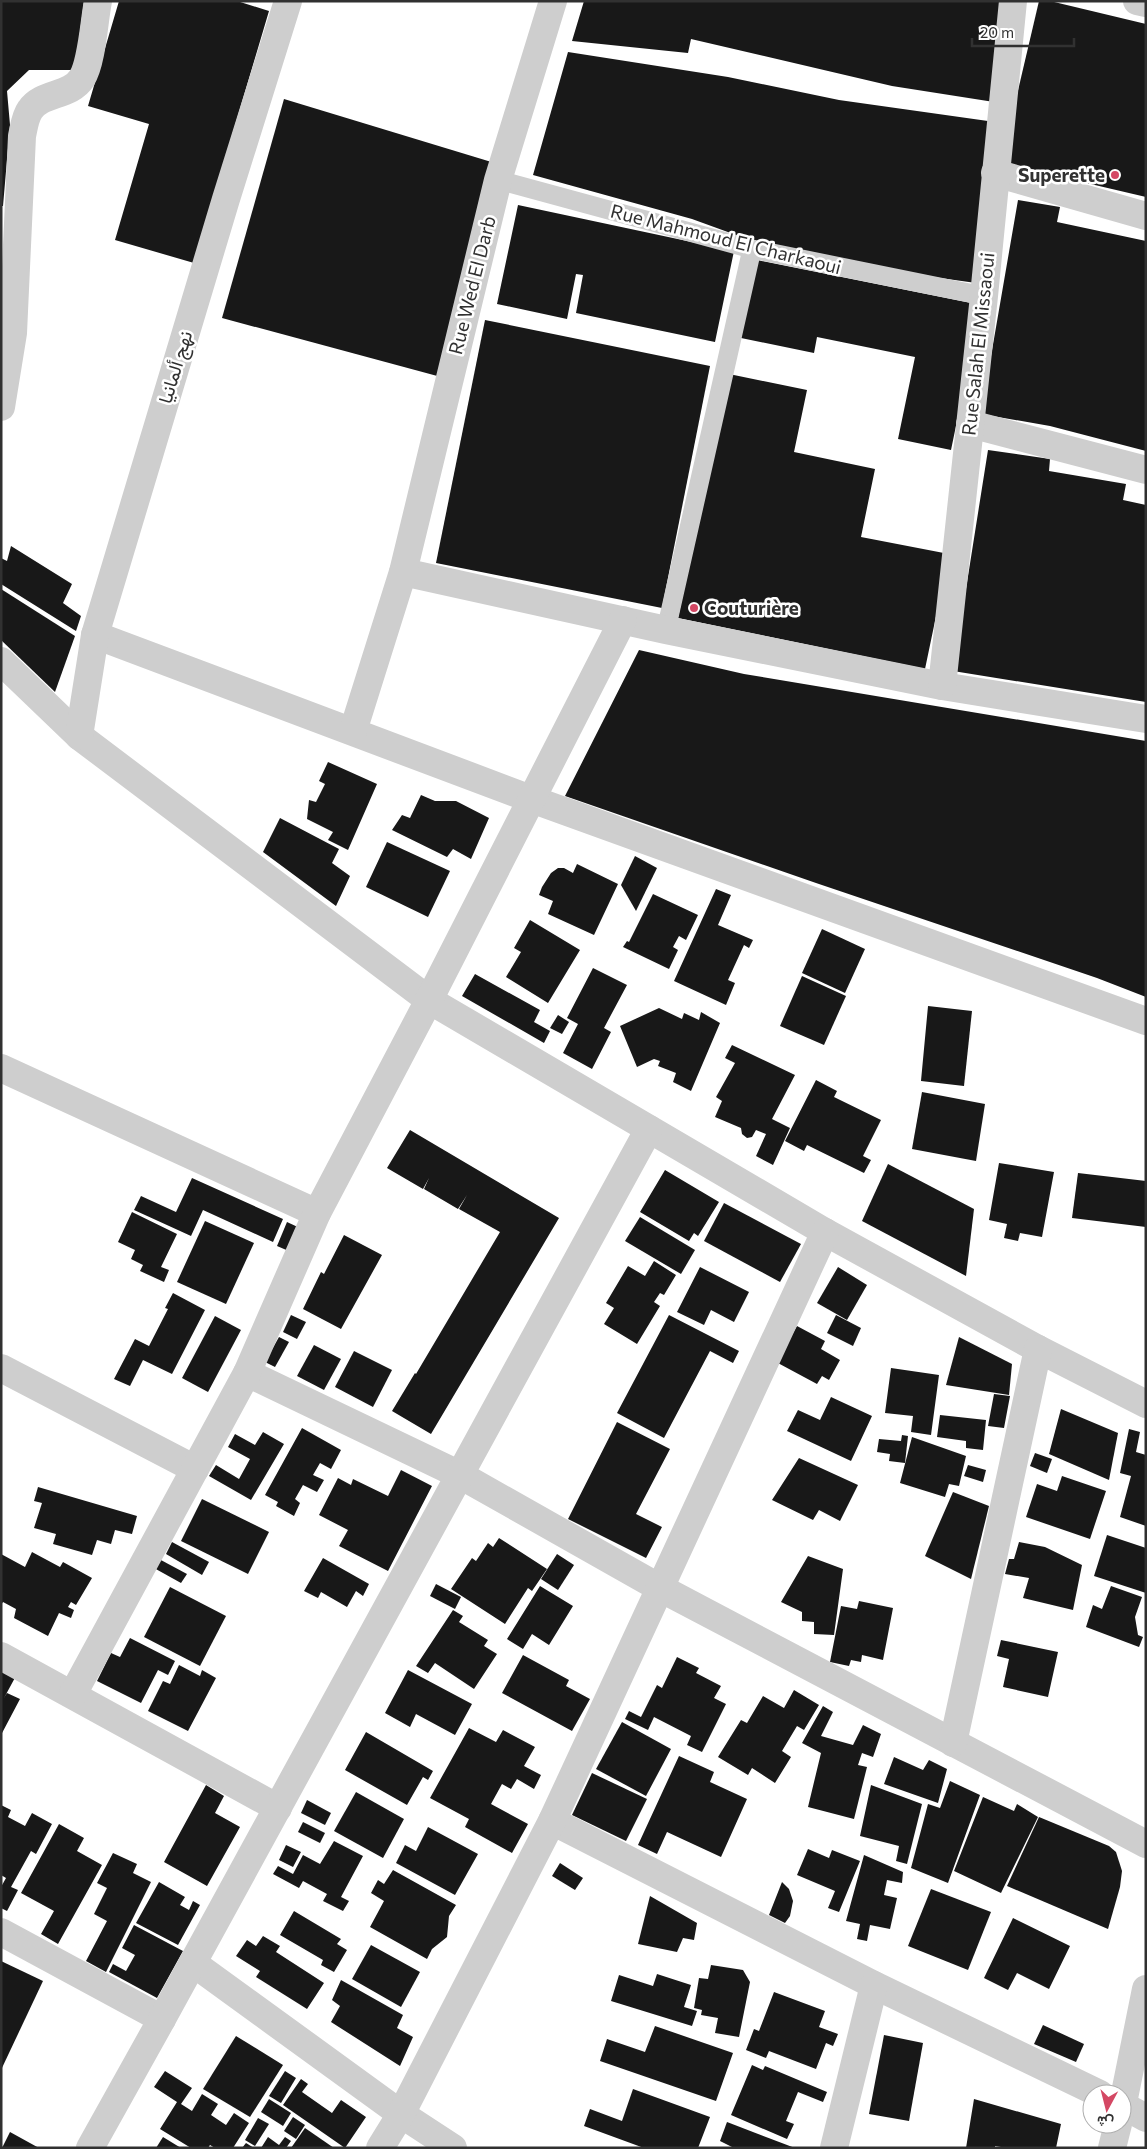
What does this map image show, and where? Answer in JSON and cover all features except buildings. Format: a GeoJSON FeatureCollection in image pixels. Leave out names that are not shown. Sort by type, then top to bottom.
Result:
{"type":"FeatureCollection","features":[{"type":"Feature","properties":{"kind":"street"},"geometry":{"type":"LineString","coordinates":[[1,407],[13,333],[24,124],[29,111],[35,104],[73,88],[82,78],[86,68],[98,1]]}},
{"type":"Feature","properties":{"kind":"street","name":"نهج ألمانيا"},"geometry":{"type":"LineString","coordinates":[[79,736],[95,635],[226,199],[288,1]]}},
{"type":"Feature","properties":{"kind":"street","name":"Rue Wed El Darb"},"geometry":{"type":"LineString","coordinates":[[353,731],[402,572],[498,180],[552,1]]}},
{"type":"Feature","properties":{"kind":"street","name":"Rue Salah El Missaoui"},"geometry":{"type":"LineString","coordinates":[[942,686],[984,296],[1013,1]]}},
{"type":"Feature","properties":{"kind":"street"},"geometry":{"type":"LineString","coordinates":[[1137,1],[1146,4]]}},
{"type":"Feature","properties":{"kind":"street"},"geometry":{"type":"LineString","coordinates":[[995,173],[1146,216]]}},
{"type":"Feature","properties":{"kind":"street"},"geometry":{"type":"LineString","coordinates":[[970,424],[1146,470]]}},
{"type":"Feature","properties":{"kind":"street"},"geometry":{"type":"LineString","coordinates":[[402,572],[666,630],[942,686],[1146,719]]}},
{"type":"Feature","properties":{"kind":"street"},"geometry":{"type":"LineString","coordinates":[[73,1694],[247,1373],[317,1213],[429,1000],[623,620]]}},
{"type":"Feature","properties":{"kind":"street"},"geometry":{"type":"LineString","coordinates":[[95,635],[532,799],[1146,1021]]}},
{"type":"Feature","properties":{"kind":"street"},"geometry":{"type":"LineString","coordinates":[[1,661],[79,736],[429,1000],[825,1232],[1038,1349],[1146,1404]]}},
{"type":"Feature","properties":{"kind":"street"},"geometry":{"type":"LineString","coordinates":[[1,1068],[317,1213]]}},
{"type":"Feature","properties":{"kind":"street"},"geometry":{"type":"LineString","coordinates":[[90,2148],[649,1128]]}},
{"type":"Feature","properties":{"kind":"street"},"geometry":{"type":"LineString","coordinates":[[380,2148],[401,2114],[552,1821],[825,1232]]}},
{"type":"Feature","properties":{"kind":"street"},"geometry":{"type":"LineString","coordinates":[[953,1744],[1038,1349]]}},
{"type":"Feature","properties":{"kind":"street"},"geometry":{"type":"LineString","coordinates":[[1,1368],[195,1469]]}},
{"type":"Feature","properties":{"kind":"street"},"geometry":{"type":"LineString","coordinates":[[247,1373],[460,1475],[660,1588],[1146,1844]]}},
{"type":"Feature","properties":{"kind":"street"},"geometry":{"type":"LineString","coordinates":[[1,1656],[278,1808]]}},
{"type":"Feature","properties":{"kind":"street"},"geometry":{"type":"LineString","coordinates":[[552,1821],[1082,2089]]}},
{"type":"Feature","properties":{"kind":"street"},"geometry":{"type":"LineString","coordinates":[[1,1932],[162,2019]]}},
{"type":"Feature","properties":{"kind":"street"},"geometry":{"type":"LineString","coordinates":[[193,1963],[401,2114],[453,2148]]}},
{"type":"Feature","properties":{"kind":"street"},"geometry":{"type":"LineString","coordinates":[[834,2148],[874,1985]]}},
{"type":"Feature","properties":{"kind":"street"},"geometry":{"type":"LineString","coordinates":[[1127,2084],[1146,1989]]}},
{"type":"Feature","properties":{"kind":"street"},"geometry":{"type":"LineString","coordinates":[[1112,2148],[1116,2134]]}},
{"type":"Feature","properties":{"kind":"lane","name":"Rue Mahmoud El Charkaoui"},"geometry":{"type":"LineString","coordinates":[[498,180],[752,249],[984,296]]}},
{"type":"Feature","properties":{"kind":"lane"},"geometry":{"type":"LineString","coordinates":[[666,630],[752,249]]}},
{"type":"Feature","properties":{"kind":"place","name":"Superette"},"geometry":{"type":"Point","coordinates":[1115,175]}},
{"type":"Feature","properties":{"kind":"place","name":"Couturière"},"geometry":{"type":"Point","coordinates":[694,608]}}]}
